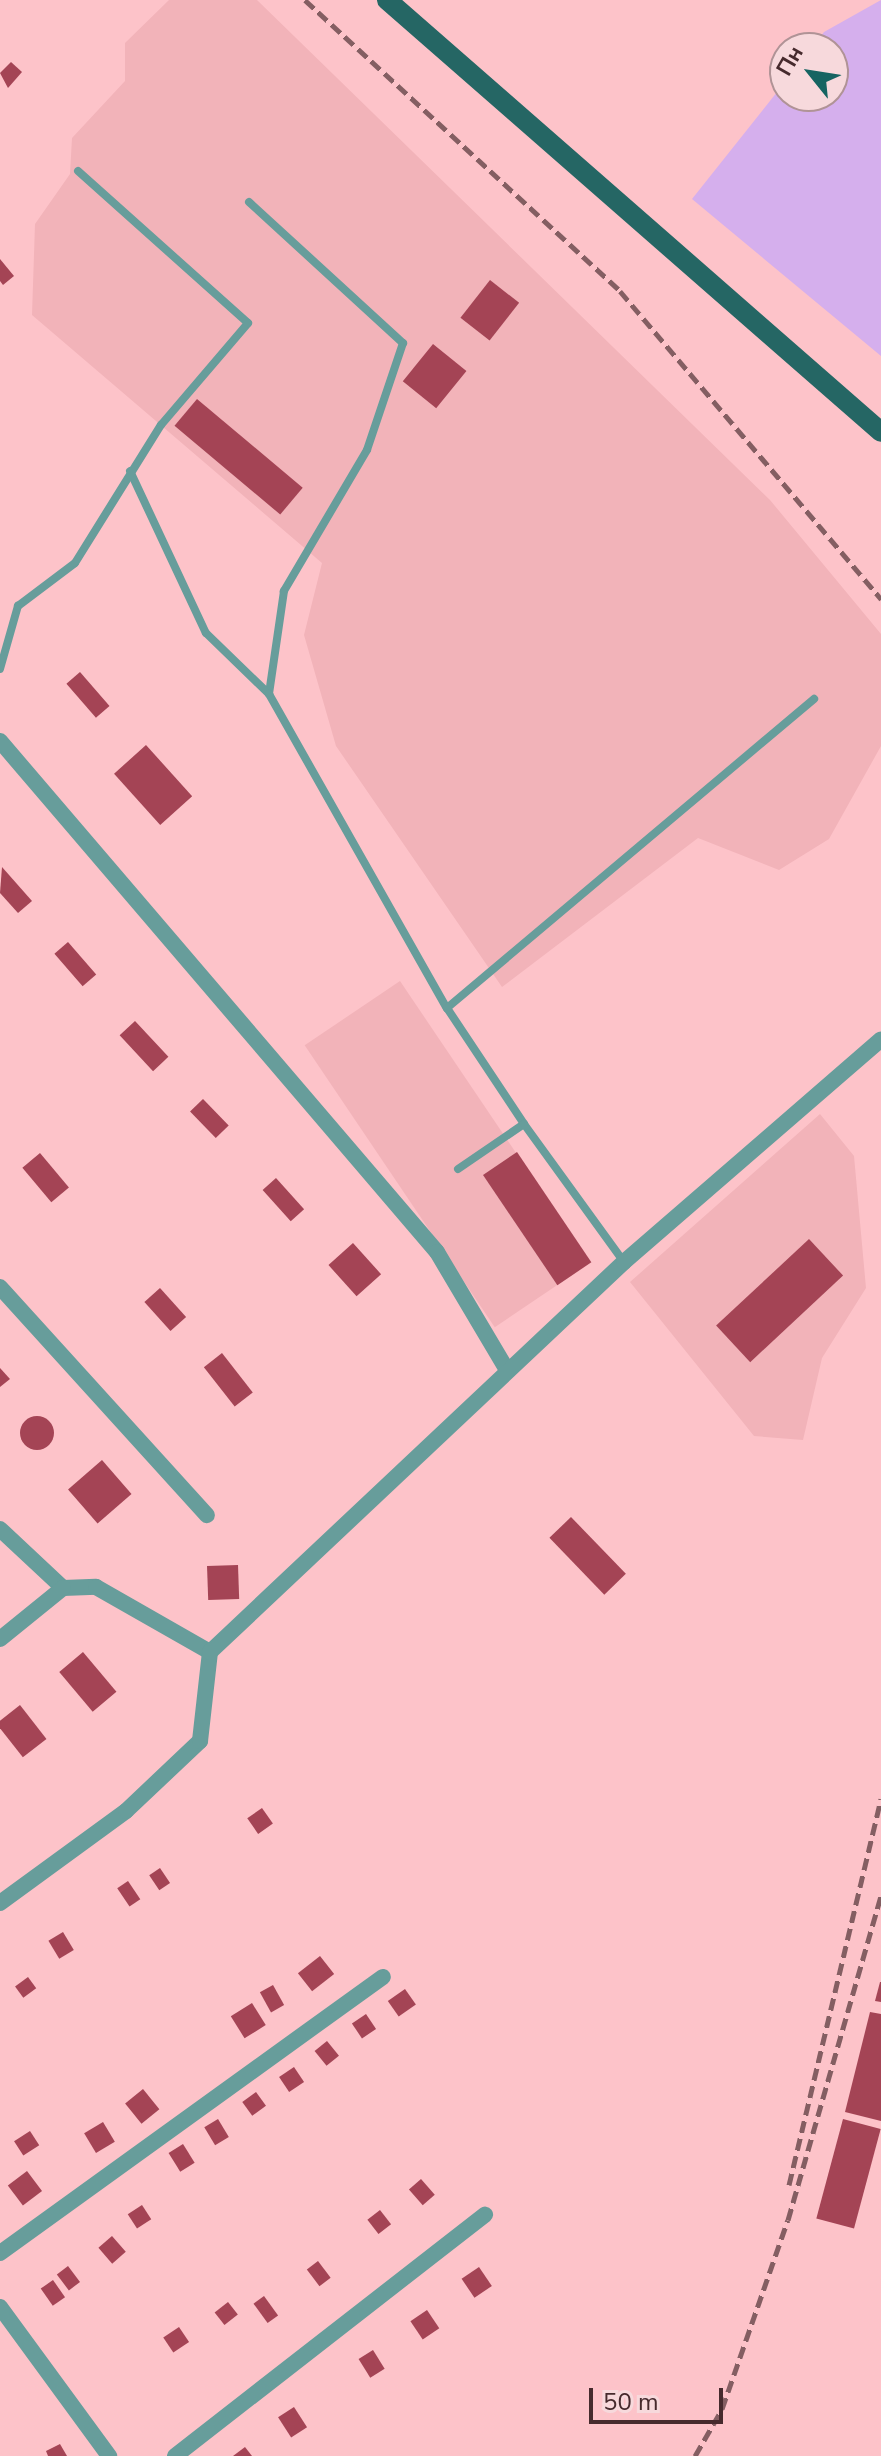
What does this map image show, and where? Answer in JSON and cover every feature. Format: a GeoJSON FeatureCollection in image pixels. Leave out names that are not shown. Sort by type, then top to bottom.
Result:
{"type":"FeatureCollection","features":[{"type":"Feature","properties":{"kind":"main road"},"geometry":{"type":"LineString","coordinates":[[387,0],[881,432]]}},
{"type":"Feature","properties":{"kind":"street"},"geometry":{"type":"LineString","coordinates":[[0,741],[428,1240],[507,1370]]}},
{"type":"Feature","properties":{"kind":"street"},"geometry":{"type":"LineString","coordinates":[[0,1903],[126,1811],[200,1741],[210,1652],[624,1262],[881,1039]]}},
{"type":"Feature","properties":{"kind":"street"},"geometry":{"type":"LineString","coordinates":[[0,1287],[207,1515]]}},
{"type":"Feature","properties":{"kind":"street"},"geometry":{"type":"LineString","coordinates":[[0,1529],[63,1588]]}},
{"type":"Feature","properties":{"kind":"street"},"geometry":{"type":"LineString","coordinates":[[0,1639],[63,1588],[96,1587],[210,1652]]}},
{"type":"Feature","properties":{"kind":"street"},"geometry":{"type":"LineString","coordinates":[[0,2253],[383,1977]]}},
{"type":"Feature","properties":{"kind":"street"},"geometry":{"type":"LineString","coordinates":[[175,2456],[485,2215]]}},
{"type":"Feature","properties":{"kind":"street"},"geometry":{"type":"LineString","coordinates":[[0,2307],[109,2456]]}},
{"type":"Feature","properties":{"kind":"lane"},"geometry":{"type":"LineString","coordinates":[[0,669],[18,606],[75,563],[130,471],[248,323],[78,171]]}},
{"type":"Feature","properties":{"kind":"lane"},"geometry":{"type":"LineString","coordinates":[[249,202],[403,343],[367,450],[284,591],[269,694]]}},
{"type":"Feature","properties":{"kind":"lane"},"geometry":{"type":"LineString","coordinates":[[130,471],[206,633],[269,694],[447,1008],[524,1124],[624,1262]]}},
{"type":"Feature","properties":{"kind":"lane"},"geometry":{"type":"LineString","coordinates":[[447,1008],[814,699]]}},
{"type":"Feature","properties":{"kind":"lane"},"geometry":{"type":"LineString","coordinates":[[458,1169],[524,1124]]}},
{"type":"Feature","properties":{"kind":"shaded area"},"geometry":{"type":"Polygon","coordinates":[[[169,0],[257,0],[770,500],[881,634],[881,746],[829,839],[779,870],[698,838],[502,987],[336,746],[304,635],[322,563],[32,315],[35,224],[70,174],[72,138],[125,81],[125,43],[169,0]]]}},
{"type":"Feature","properties":{"kind":"shaded area"},"geometry":{"type":"Polygon","coordinates":[[[881,0],[881,356],[692,199],[769,102],[769,112],[849,112],[849,32],[824,32],[881,0]]]}},
{"type":"Feature","properties":{"kind":"shaded area"},"geometry":{"type":"Polygon","coordinates":[[[400,981],[590,1263],[495,1327],[305,1045],[400,981]]]}},
{"type":"Feature","properties":{"kind":"shaded area"},"geometry":{"type":"Polygon","coordinates":[[[820,1114],[854,1156],[866,1288],[822,1358],[803,1440],[754,1436],[630,1282],[820,1114]]]}},
{"type":"Feature","properties":{"kind":"building"},"geometry":{"type":"Polygon","coordinates":[[[11,62],[22,72],[8,88],[0,73],[11,62]]]}},
{"type":"Feature","properties":{"kind":"building"},"geometry":{"type":"Polygon","coordinates":[[[0,259],[14,276],[3,285],[0,281],[0,259]]]}},
{"type":"Feature","properties":{"kind":"building"},"geometry":{"type":"Polygon","coordinates":[[[490,280],[519,303],[490,341],[460,318],[490,280]]]}},
{"type":"Feature","properties":{"kind":"building"},"geometry":{"type":"Polygon","coordinates":[[[433,344],[466,371],[436,408],[403,381],[433,344]]]}},
{"type":"Feature","properties":{"kind":"building"},"geometry":{"type":"Polygon","coordinates":[[[197,399],[303,488],[280,515],[175,426],[197,399]]]}},
{"type":"Feature","properties":{"kind":"building"},"geometry":{"type":"Polygon","coordinates":[[[80,672],[110,706],[96,718],[66,684],[80,672]]]}},
{"type":"Feature","properties":{"kind":"building"},"geometry":{"type":"Polygon","coordinates":[[[146,745],[192,796],[160,825],[114,774],[146,745]]]}},
{"type":"Feature","properties":{"kind":"building"},"geometry":{"type":"Polygon","coordinates":[[[2,867],[32,901],[18,913],[0,893],[2,867]]]}},
{"type":"Feature","properties":{"kind":"building"},"geometry":{"type":"Polygon","coordinates":[[[68,942],[96,974],[83,986],[54,954],[68,942]]]}},
{"type":"Feature","properties":{"kind":"building"},"geometry":{"type":"Polygon","coordinates":[[[135,1021],[168,1057],[153,1071],[120,1035],[135,1021]]]}},
{"type":"Feature","properties":{"kind":"building"},"geometry":{"type":"Polygon","coordinates":[[[203,1099],[229,1126],[216,1138],[190,1112],[203,1099]]]}},
{"type":"Feature","properties":{"kind":"building"},"geometry":{"type":"Polygon","coordinates":[[[517,1152],[591,1262],[557,1285],[483,1175],[517,1152]]]}},
{"type":"Feature","properties":{"kind":"building"},"geometry":{"type":"Polygon","coordinates":[[[40,1153],[69,1187],[51,1202],[22,1168],[40,1153]]]}},
{"type":"Feature","properties":{"kind":"building"},"geometry":{"type":"Polygon","coordinates":[[[276,1178],[304,1209],[291,1221],[263,1190],[276,1178]]]}},
{"type":"Feature","properties":{"kind":"building"},"geometry":{"type":"Polygon","coordinates":[[[809,1239],[843,1276],[750,1362],[716,1326],[809,1239]]]}},
{"type":"Feature","properties":{"kind":"building"},"geometry":{"type":"Polygon","coordinates":[[[353,1243],[381,1274],[357,1296],[328,1265],[353,1243]]]}},
{"type":"Feature","properties":{"kind":"building"},"geometry":{"type":"Polygon","coordinates":[[[160,1288],[186,1317],[170,1331],[144,1302],[160,1288]]]}},
{"type":"Feature","properties":{"kind":"building"},"geometry":{"type":"Polygon","coordinates":[[[222,1353],[253,1392],[235,1407],[204,1367],[222,1353]]]}},
{"type":"Feature","properties":{"kind":"building"},"geometry":{"type":"Polygon","coordinates":[[[0,1368],[10,1379],[0,1387],[0,1368]]]}},
{"type":"Feature","properties":{"kind":"building"},"geometry":{"type":"Polygon","coordinates":[[[37,1416],[49,1421],[54,1433],[49,1445],[37,1450],[25,1445],[20,1433],[25,1421],[37,1416]]]}},
{"type":"Feature","properties":{"kind":"building"},"geometry":{"type":"Polygon","coordinates":[[[102,1460],[132,1494],[98,1523],[68,1490],[102,1460]]]}},
{"type":"Feature","properties":{"kind":"building"},"geometry":{"type":"Polygon","coordinates":[[[571,1517],[626,1574],[604,1595],[549,1538],[571,1517]]]}},
{"type":"Feature","properties":{"kind":"building"},"geometry":{"type":"Polygon","coordinates":[[[238,1565],[239,1599],[208,1600],[207,1566],[238,1565]]]}},
{"type":"Feature","properties":{"kind":"building"},"geometry":{"type":"Polygon","coordinates":[[[83,1652],[116,1692],[93,1712],[59,1672],[83,1652]]]}},
{"type":"Feature","properties":{"kind":"building"},"geometry":{"type":"Polygon","coordinates":[[[20,1705],[46,1739],[23,1757],[0,1728],[0,1721],[20,1705]]]}},
{"type":"Feature","properties":{"kind":"building"},"geometry":{"type":"Polygon","coordinates":[[[262,1808],[273,1824],[258,1834],[247,1818],[262,1808]]]}},
{"type":"Feature","properties":{"kind":"building"},"geometry":{"type":"Polygon","coordinates":[[[160,1868],[170,1883],[159,1890],[149,1875],[160,1868]]]}},
{"type":"Feature","properties":{"kind":"building"},"geometry":{"type":"Polygon","coordinates":[[[128,1881],[140,1899],[130,1907],[117,1888],[128,1881]]]}},
{"type":"Feature","properties":{"kind":"building"},"geometry":{"type":"Polygon","coordinates":[[[63,1932],[74,1950],[59,1959],[48,1941],[63,1932]]]}},
{"type":"Feature","properties":{"kind":"building"},"geometry":{"type":"Polygon","coordinates":[[[320,1956],[334,1974],[312,1991],[298,1973],[320,1956]]]}},
{"type":"Feature","properties":{"kind":"building"},"geometry":{"type":"Polygon","coordinates":[[[28,1977],[36,1988],[23,1998],[15,1986],[28,1977]]]}},
{"type":"Feature","properties":{"kind":"building"},"geometry":{"type":"Polygon","coordinates":[[[881,1982],[881,2002],[875,2001],[881,1982]]]}},
{"type":"Feature","properties":{"kind":"building"},"geometry":{"type":"Polygon","coordinates":[[[273,1985],[284,2005],[271,2012],[260,1992],[273,1985]]]}},
{"type":"Feature","properties":{"kind":"building"},"geometry":{"type":"Polygon","coordinates":[[[405,1989],[416,2005],[399,2017],[388,2001],[405,1989]]]}},
{"type":"Feature","properties":{"kind":"building"},"geometry":{"type":"Polygon","coordinates":[[[252,2003],[266,2025],[245,2038],[231,2016],[252,2003]]]}},
{"type":"Feature","properties":{"kind":"building"},"geometry":{"type":"Polygon","coordinates":[[[870,2012],[881,2014],[881,2121],[845,2112],[870,2012]]]}},
{"type":"Feature","properties":{"kind":"building"},"geometry":{"type":"Polygon","coordinates":[[[366,2014],[376,2029],[362,2038],[352,2024],[366,2014]]]}},
{"type":"Feature","properties":{"kind":"building"},"geometry":{"type":"Polygon","coordinates":[[[327,2041],[339,2056],[327,2066],[315,2051],[327,2041]]]}},
{"type":"Feature","properties":{"kind":"building"},"geometry":{"type":"Polygon","coordinates":[[[294,2067],[304,2082],[289,2092],[279,2077],[294,2067]]]}},
{"type":"Feature","properties":{"kind":"building"},"geometry":{"type":"Polygon","coordinates":[[[143,2089],[159,2109],[141,2124],[125,2103],[143,2089]]]}},
{"type":"Feature","properties":{"kind":"building"},"geometry":{"type":"Polygon","coordinates":[[[256,2092],[266,2106],[252,2116],[242,2102],[256,2092]]]}},
{"type":"Feature","properties":{"kind":"building"},"geometry":{"type":"Polygon","coordinates":[[[218,2119],[229,2137],[215,2145],[204,2127],[218,2119]]]}},
{"type":"Feature","properties":{"kind":"building"},"geometry":{"type":"Polygon","coordinates":[[[843,2119],[881,2129],[854,2229],[816,2218],[843,2119]]]}},
{"type":"Feature","properties":{"kind":"building"},"geometry":{"type":"Polygon","coordinates":[[[103,2122],[115,2142],[96,2153],[84,2133],[103,2122]]]}},
{"type":"Feature","properties":{"kind":"building"},"geometry":{"type":"Polygon","coordinates":[[[30,2131],[39,2145],[23,2156],[14,2141],[30,2131]]]}},
{"type":"Feature","properties":{"kind":"building"},"geometry":{"type":"Polygon","coordinates":[[[183,2144],[195,2163],[180,2172],[169,2153],[183,2144]]]}},
{"type":"Feature","properties":{"kind":"building"},"geometry":{"type":"Polygon","coordinates":[[[27,2171],[42,2191],[23,2205],[8,2185],[27,2171]]]}},
{"type":"Feature","properties":{"kind":"building"},"geometry":{"type":"Polygon","coordinates":[[[421,2179],[435,2195],[423,2205],[409,2189],[421,2179]]]}},
{"type":"Feature","properties":{"kind":"building"},"geometry":{"type":"Polygon","coordinates":[[[142,2205],[151,2219],[137,2229],[128,2214],[142,2205]]]}},
{"type":"Feature","properties":{"kind":"building"},"geometry":{"type":"Polygon","coordinates":[[[380,2210],[391,2224],[378,2234],[367,2220],[380,2210]]]}},
{"type":"Feature","properties":{"kind":"building"},"geometry":{"type":"Polygon","coordinates":[[[112,2236],[126,2252],[112,2264],[98,2248],[112,2236]]]}},
{"type":"Feature","properties":{"kind":"building"},"geometry":{"type":"Polygon","coordinates":[[[318,2261],[331,2278],[319,2286],[307,2269],[318,2261]]]}},
{"type":"Feature","properties":{"kind":"building"},"geometry":{"type":"Polygon","coordinates":[[[68,2266],[80,2282],[69,2290],[57,2274],[68,2266]]]}},
{"type":"Feature","properties":{"kind":"building"},"geometry":{"type":"Polygon","coordinates":[[[479,2267],[492,2286],[474,2298],[462,2279],[479,2267]]]}},
{"type":"Feature","properties":{"kind":"building"},"geometry":{"type":"Polygon","coordinates":[[[53,2280],[65,2297],[53,2306],[41,2289],[53,2280]]]}},
{"type":"Feature","properties":{"kind":"building"},"geometry":{"type":"Polygon","coordinates":[[[264,2296],[278,2315],[268,2323],[253,2304],[264,2296]]]}},
{"type":"Feature","properties":{"kind":"building"},"geometry":{"type":"Polygon","coordinates":[[[228,2302],[238,2315],[224,2325],[215,2312],[228,2302]]]}},
{"type":"Feature","properties":{"kind":"building"},"geometry":{"type":"Polygon","coordinates":[[[427,2310],[439,2328],[423,2339],[410,2321],[427,2310]]]}},
{"type":"Feature","properties":{"kind":"building"},"geometry":{"type":"Polygon","coordinates":[[[179,2327],[189,2342],[173,2353],[163,2338],[179,2327]]]}},
{"type":"Feature","properties":{"kind":"building"},"geometry":{"type":"Polygon","coordinates":[[[373,2350],[385,2369],[370,2378],[359,2359],[373,2350]]]}},
{"type":"Feature","properties":{"kind":"building"},"geometry":{"type":"Polygon","coordinates":[[[294,2407],[307,2427],[291,2437],[278,2417],[294,2407]]]}},
{"type":"Feature","properties":{"kind":"building"},"geometry":{"type":"Polygon","coordinates":[[[60,2444],[67,2456],[48,2456],[46,2451],[60,2444]]]}},
{"type":"Feature","properties":{"kind":"building"},"geometry":{"type":"Polygon","coordinates":[[[245,2447],[252,2456],[233,2456],[245,2447]]]}},
{"type":"Feature","properties":{"kind":"railway"},"geometry":{"type":"LineString","coordinates":[[305,0],[620,291],[881,599]]}},
{"type":"Feature","properties":{"kind":"railway"},"geometry":{"type":"LineString","coordinates":[[789,2185],[881,1799]]}},
{"type":"Feature","properties":{"kind":"railway"},"geometry":{"type":"LineString","coordinates":[[695,2456],[722,2409],[788,2220],[881,1895]]}}]}
